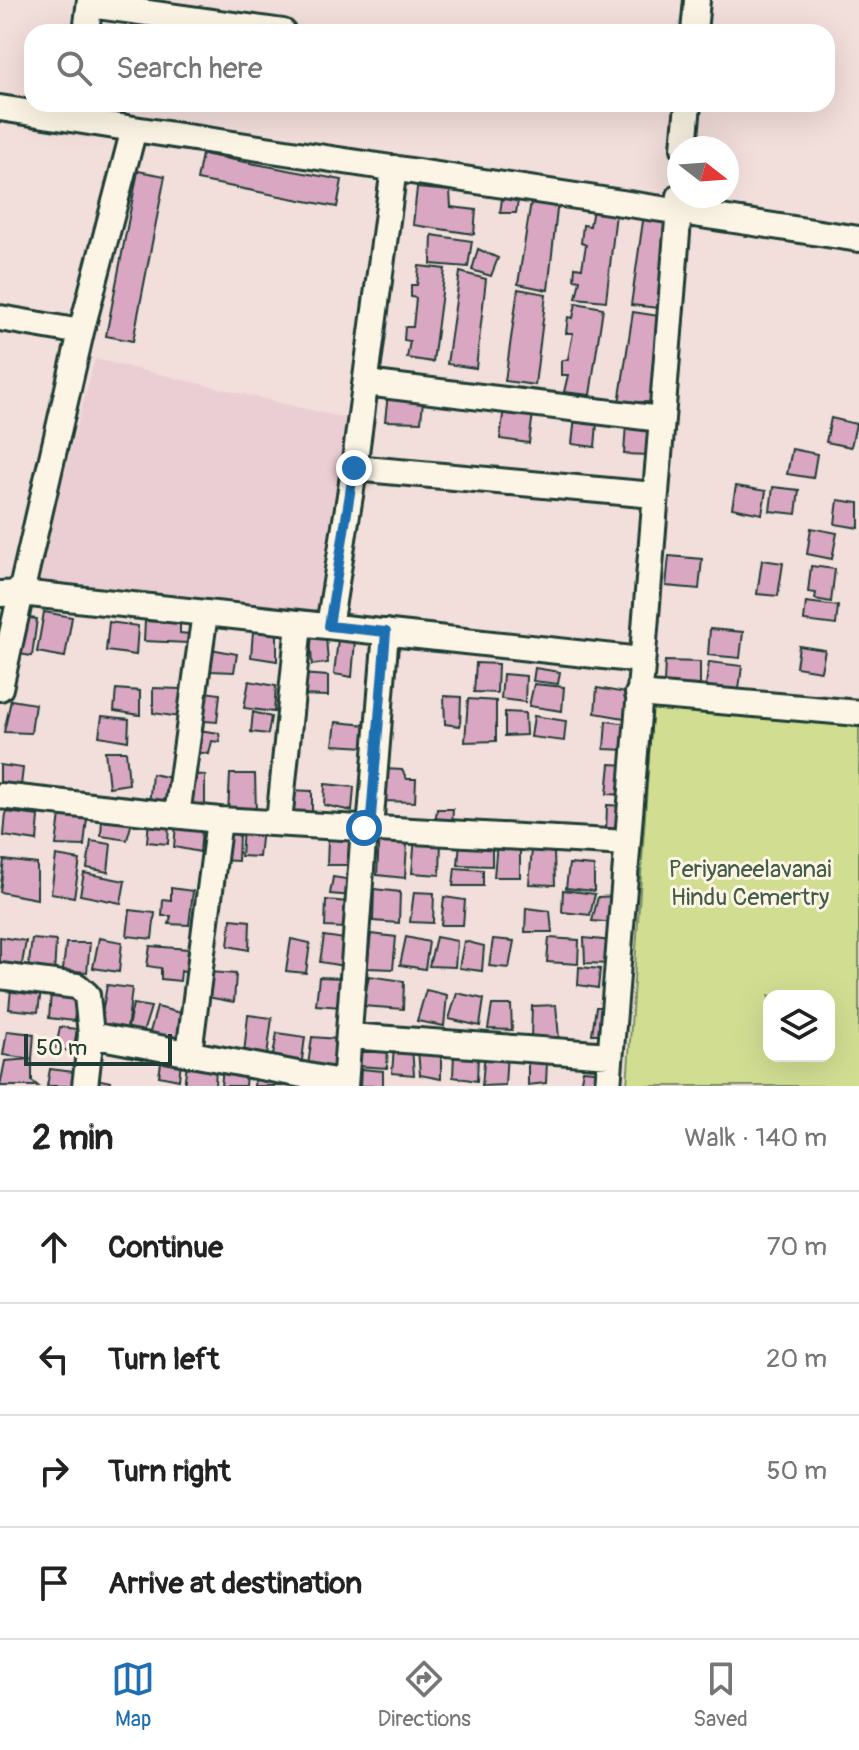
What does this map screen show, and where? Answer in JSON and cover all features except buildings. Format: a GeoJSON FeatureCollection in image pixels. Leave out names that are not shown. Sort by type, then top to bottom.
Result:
{"type":"FeatureCollection","features":[{"type":"Feature","properties":{"kind":"street"},"geometry":{"type":"LineString","coordinates":[[695,24],[697,0]]}},
{"type":"Feature","properties":{"kind":"street"},"geometry":{"type":"LineString","coordinates":[[87,24],[90,2],[232,24]]}},
{"type":"Feature","properties":{"kind":"street"},"geometry":{"type":"LineString","coordinates":[[0,108],[24,109]]}},
{"type":"Feature","properties":{"kind":"street"},"geometry":{"type":"LineString","coordinates":[[80,112],[134,129],[394,168],[667,202]]}},
{"type":"Feature","properties":{"kind":"street"},"geometry":{"type":"LineString","coordinates":[[685,136],[687,112]]}},
{"type":"Feature","properties":{"kind":"street"},"geometry":{"type":"LineString","coordinates":[[0,688],[10,594],[134,129]]}},
{"type":"Feature","properties":{"kind":"street"},"geometry":{"type":"LineString","coordinates":[[329,626],[354,468],[394,168]]}},
{"type":"Feature","properties":{"kind":"street"},"geometry":{"type":"LineString","coordinates":[[608,1086],[679,208]]}},
{"type":"Feature","properties":{"kind":"street"},"geometry":{"type":"LineString","coordinates":[[700,208],[859,239]]}},
{"type":"Feature","properties":{"kind":"street"},"geometry":{"type":"LineString","coordinates":[[0,318],[81,332]]}},
{"type":"Feature","properties":{"kind":"street"},"geometry":{"type":"LineString","coordinates":[[366,383],[661,419]]}},
{"type":"Feature","properties":{"kind":"street"},"geometry":{"type":"LineString","coordinates":[[354,468],[654,495]]}},
{"type":"Feature","properties":{"kind":"street"},"geometry":{"type":"LineString","coordinates":[[10,594],[641,660]]}},
{"type":"Feature","properties":{"kind":"street"},"geometry":{"type":"LineString","coordinates":[[177,815],[205,613]]}},
{"type":"Feature","properties":{"kind":"street"},"geometry":{"type":"LineString","coordinates":[[279,822],[299,624]]}},
{"type":"Feature","properties":{"kind":"street"},"geometry":{"type":"LineString","coordinates":[[91,1035],[345,1084],[386,632]]}},
{"type":"Feature","properties":{"kind":"street"},"geometry":{"type":"LineString","coordinates":[[638,694],[859,713]]}},
{"type":"Feature","properties":{"kind":"street"},"geometry":{"type":"LineString","coordinates":[[1,803],[219,820],[627,843]]}},
{"type":"Feature","properties":{"kind":"street"},"geometry":{"type":"LineString","coordinates":[[189,1053],[219,820]]}},
{"type":"Feature","properties":{"kind":"street"},"geometry":{"type":"LineString","coordinates":[[0,976],[77,986],[87,995],[91,1035],[85,1086]]}},
{"type":"Feature","properties":{"kind":"street"},"geometry":{"type":"LineString","coordinates":[[349,1036],[610,1055]]}},
{"type":"Feature","properties":{"kind":"shaded area"},"geometry":{"type":"Polygon","coordinates":[[[95,359],[348,419],[323,616],[35,579],[95,359]]]}},
{"type":"Feature","properties":{"kind":"green space","name":"Periyaneelavanai Hindu Cemertry"},"geometry":{"type":"Polygon","coordinates":[[[653,696],[859,713],[859,1086],[627,1086],[653,696]]]}},
{"type":"Feature","properties":{"kind":"route"},"geometry":{"type":"LineString","coordinates":[[354,468],[329,626],[386,632],[370,829],[364,828]]}}]}
